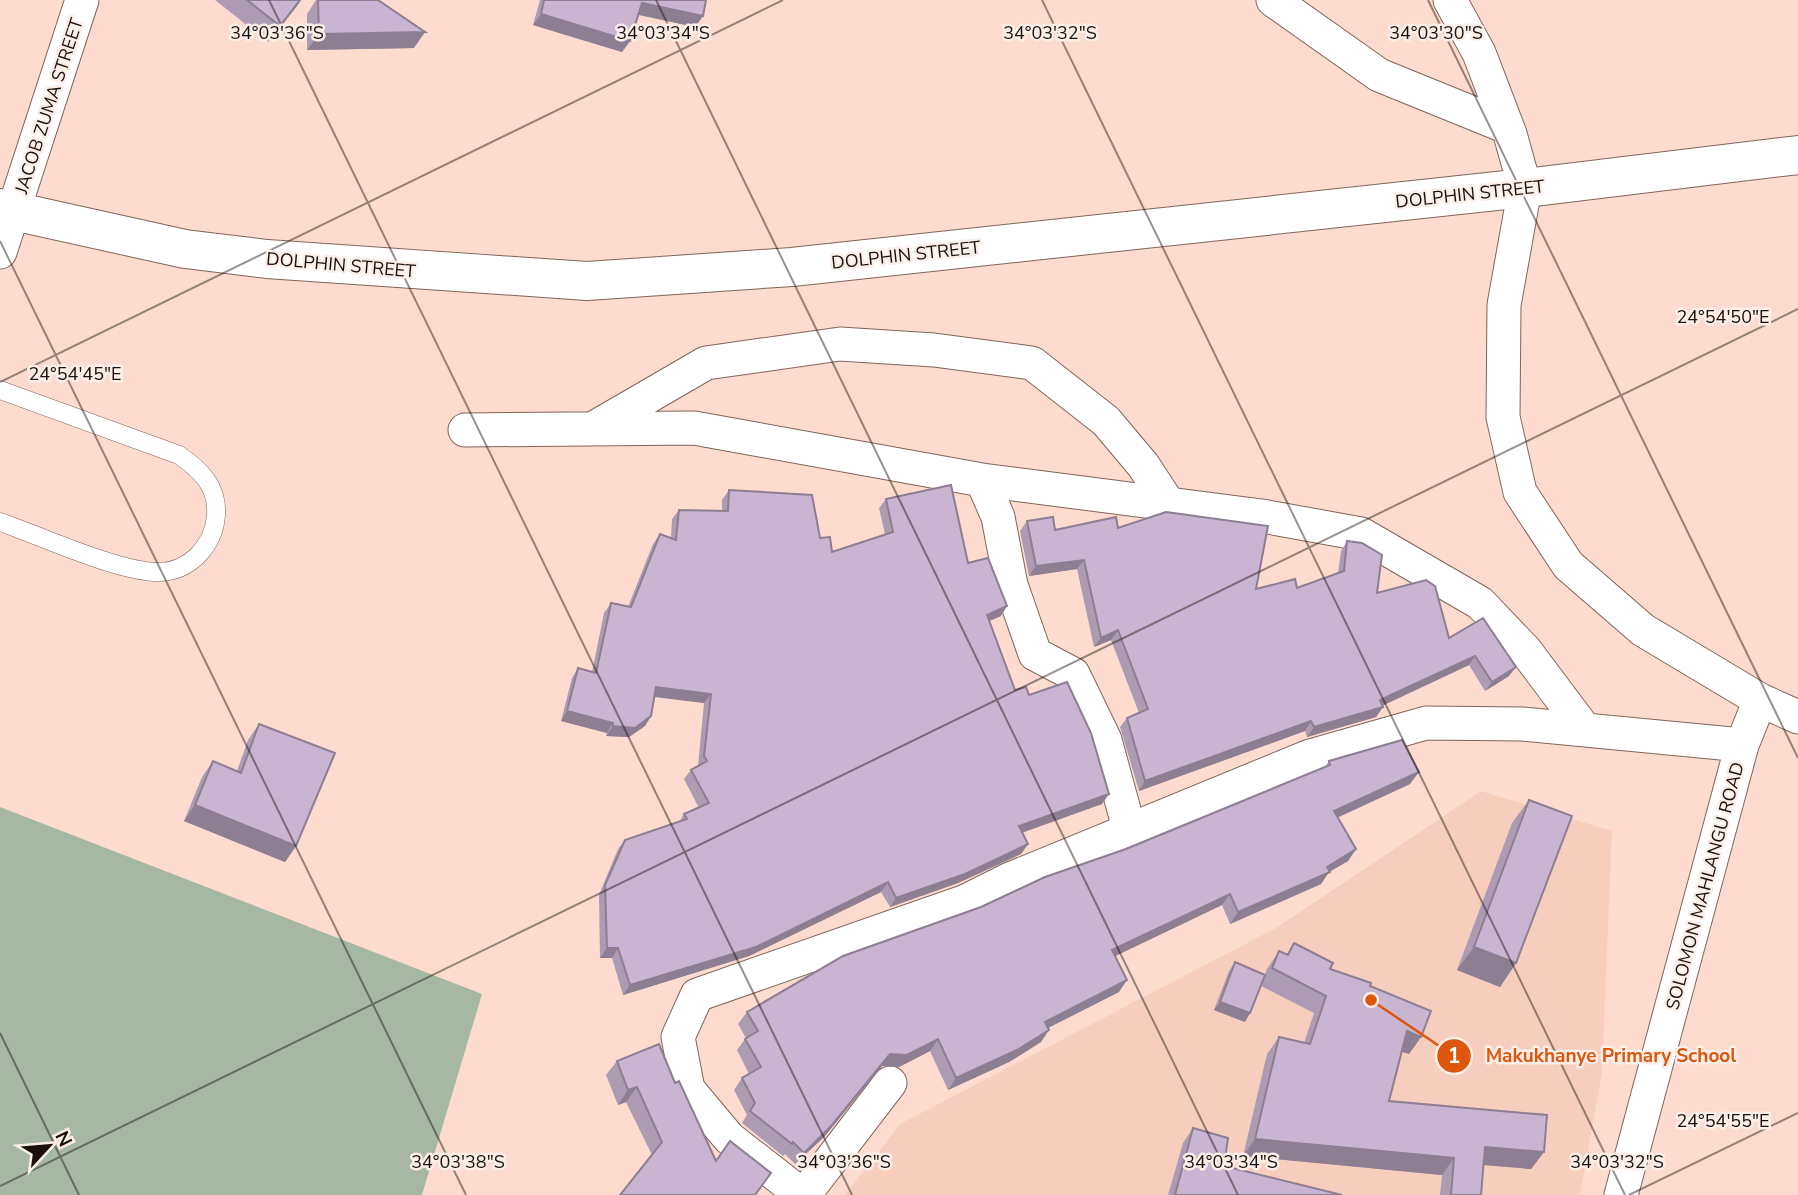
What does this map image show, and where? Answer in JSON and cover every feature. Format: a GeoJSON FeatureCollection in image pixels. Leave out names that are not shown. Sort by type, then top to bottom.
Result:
{"type":"FeatureCollection","features":[{"type":"Feature","properties":{"kind":"street","name":"JACOB ZUMA STREET"},"geometry":{"type":"LineString","coordinates":[[0,252],[7,211],[82,0]]}},
{"type":"Feature","properties":{"kind":"street"},"geometry":{"type":"LineString","coordinates":[[1273,0],[1379,75],[1507,127]]}},
{"type":"Feature","properties":{"kind":"street"},"geometry":{"type":"LineString","coordinates":[[1450,0],[1479,53],[1507,127],[1525,188],[1504,305],[1503,417],[1520,492],[1569,565],[1643,630],[1760,700],[1798,717]]}},
{"type":"Feature","properties":{"kind":"street","name":"DOLPHIN STREET"},"geometry":{"type":"LineString","coordinates":[[7,211],[185,248],[267,259],[586,281],[792,267],[1525,188],[1798,155]]}},
{"type":"Feature","properties":{"kind":"street"},"geometry":{"type":"LineString","coordinates":[[592,429],[706,363],[840,344],[934,350],[1032,363],[1106,421],[1143,465],[1170,506]]}},
{"type":"Feature","properties":{"kind":"street"},"geometry":{"type":"LineString","coordinates":[[465,430],[694,428],[982,480],[1262,516],[1361,534],[1480,603],[1525,650],[1585,730]]}},
{"type":"Feature","properties":{"kind":"street"},"geometry":{"type":"LineString","coordinates":[[982,480],[998,517],[1010,585],[1035,654],[1073,674],[1105,740],[1130,832]]}},
{"type":"Feature","properties":{"kind":"street","name":"SOLOMON MAHLANGU ROAD"},"geometry":{"type":"LineString","coordinates":[[1621,1195],[1742,745],[1760,700]]}},
{"type":"Feature","properties":{"kind":"street"},"geometry":{"type":"LineString","coordinates":[[890,1083],[803,1195],[729,1138],[688,1089],[678,1037],[697,995],[966,901],[1010,879],[1310,756],[1426,723],[1522,724],[1742,745]]}},
{"type":"Feature","properties":{"kind":"lane"},"geometry":{"type":"LineString","coordinates":[[0,390],[179,455],[200,469],[217,500],[215,526],[209,545],[191,562],[159,572],[125,567],[0,522]]}},
{"type":"Feature","properties":{"kind":"shaded area"},"geometry":{"type":"Polygon","coordinates":[[[1481,791],[1612,831],[1602,1072],[1580,1195],[845,1195],[900,1124],[1276,928],[1481,791]]]}},
{"type":"Feature","properties":{"kind":"green space"},"geometry":{"type":"Polygon","coordinates":[[[0,807],[482,994],[422,1195],[0,1195],[0,807]]]}},
{"type":"Feature","properties":{"kind":"building"},"geometry":{"type":"Polygon","coordinates":[[[247,0],[300,0],[280,26],[247,0]]]}},
{"type":"Feature","properties":{"kind":"building"},"geometry":{"type":"Polygon","coordinates":[[[318,0],[378,0],[425,32],[319,34],[318,0]]]}},
{"type":"Feature","properties":{"kind":"building"},"geometry":{"type":"Polygon","coordinates":[[[544,0],[706,0],[703,16],[642,3],[630,41],[541,14],[544,0]]]}},
{"type":"Feature","properties":{"kind":"building"},"geometry":{"type":"Polygon","coordinates":[[[951,485],[968,563],[988,558],[1007,606],[987,615],[1015,690],[1026,687],[1029,695],[1067,682],[1091,733],[1109,794],[1019,826],[1028,844],[965,874],[896,898],[888,882],[756,947],[630,985],[618,948],[607,948],[605,885],[625,840],[687,819],[684,814],[709,803],[691,770],[707,761],[704,756],[711,694],[656,687],[651,716],[635,728],[613,726],[613,723],[567,711],[578,668],[596,673],[611,603],[631,607],[660,534],[676,540],[679,510],[728,511],[729,490],[812,495],[820,538],[830,537],[832,552],[893,532],[886,499],[951,485]]]}},
{"type":"Feature","properties":{"kind":"building"},"geometry":{"type":"Polygon","coordinates":[[[1166,512],[1268,526],[1256,589],[1295,579],[1297,588],[1344,571],[1347,541],[1362,543],[1382,555],[1377,593],[1426,580],[1435,586],[1449,638],[1483,618],[1516,667],[1492,682],[1475,656],[1380,700],[1383,707],[1314,727],[1311,721],[1145,781],[1127,718],[1148,709],[1118,630],[1101,638],[1084,560],[1036,566],[1027,521],[1053,517],[1055,530],[1116,517],[1118,528],[1166,512]]]}},
{"type":"Feature","properties":{"kind":"building"},"geometry":{"type":"Polygon","coordinates":[[[259,724],[335,753],[296,846],[195,805],[213,761],[241,773],[259,724]]]}},
{"type":"Feature","properties":{"kind":"building"},"geometry":{"type":"Polygon","coordinates":[[[1402,740],[1419,772],[1334,811],[1356,849],[1327,867],[1330,872],[1238,912],[1230,894],[1112,950],[1127,980],[1045,1022],[1049,1030],[1017,1050],[956,1078],[938,1039],[907,1055],[890,1054],[832,1125],[804,1153],[750,1111],[755,1103],[742,1078],[761,1067],[745,1039],[758,1031],[747,1012],[843,956],[981,907],[1045,877],[1126,849],[1330,765],[1329,761],[1402,740]]]}},
{"type":"Feature","properties":{"kind":"building"},"geometry":{"type":"Polygon","coordinates":[[[1529,800],[1572,816],[1516,963],[1474,947],[1529,800]]]}},
{"type":"Feature","properties":{"kind":"building"},"geometry":{"type":"Polygon","coordinates":[[[1294,943],[1333,963],[1330,969],[1371,983],[1370,986],[1431,1011],[1421,1037],[1407,1031],[1389,1101],[1547,1115],[1544,1152],[1485,1147],[1481,1195],[1451,1195],[1454,1158],[1255,1139],[1279,1037],[1310,1044],[1326,996],[1272,968],[1279,951],[1288,955],[1294,943]]]}},
{"type":"Feature","properties":{"kind":"building"},"geometry":{"type":"Polygon","coordinates":[[[1235,962],[1265,975],[1250,1013],[1220,1002],[1235,962]]]}},
{"type":"Feature","properties":{"kind":"building"},"geometry":{"type":"Polygon","coordinates":[[[659,1044],[675,1083],[679,1081],[716,1161],[730,1141],[771,1173],[755,1195],[620,1195],[662,1142],[637,1087],[628,1090],[617,1061],[659,1044]]]}},
{"type":"Feature","properties":{"kind":"building"},"geometry":{"type":"Polygon","coordinates":[[[1193,1128],[1228,1138],[1224,1166],[1342,1195],[1175,1195],[1193,1128]]]}},
{"type":"Feature","properties":{"kind":"place","name":"Makukhanye Primary School"},"geometry":{"type":"Point","coordinates":[1371,1000]}}]}
